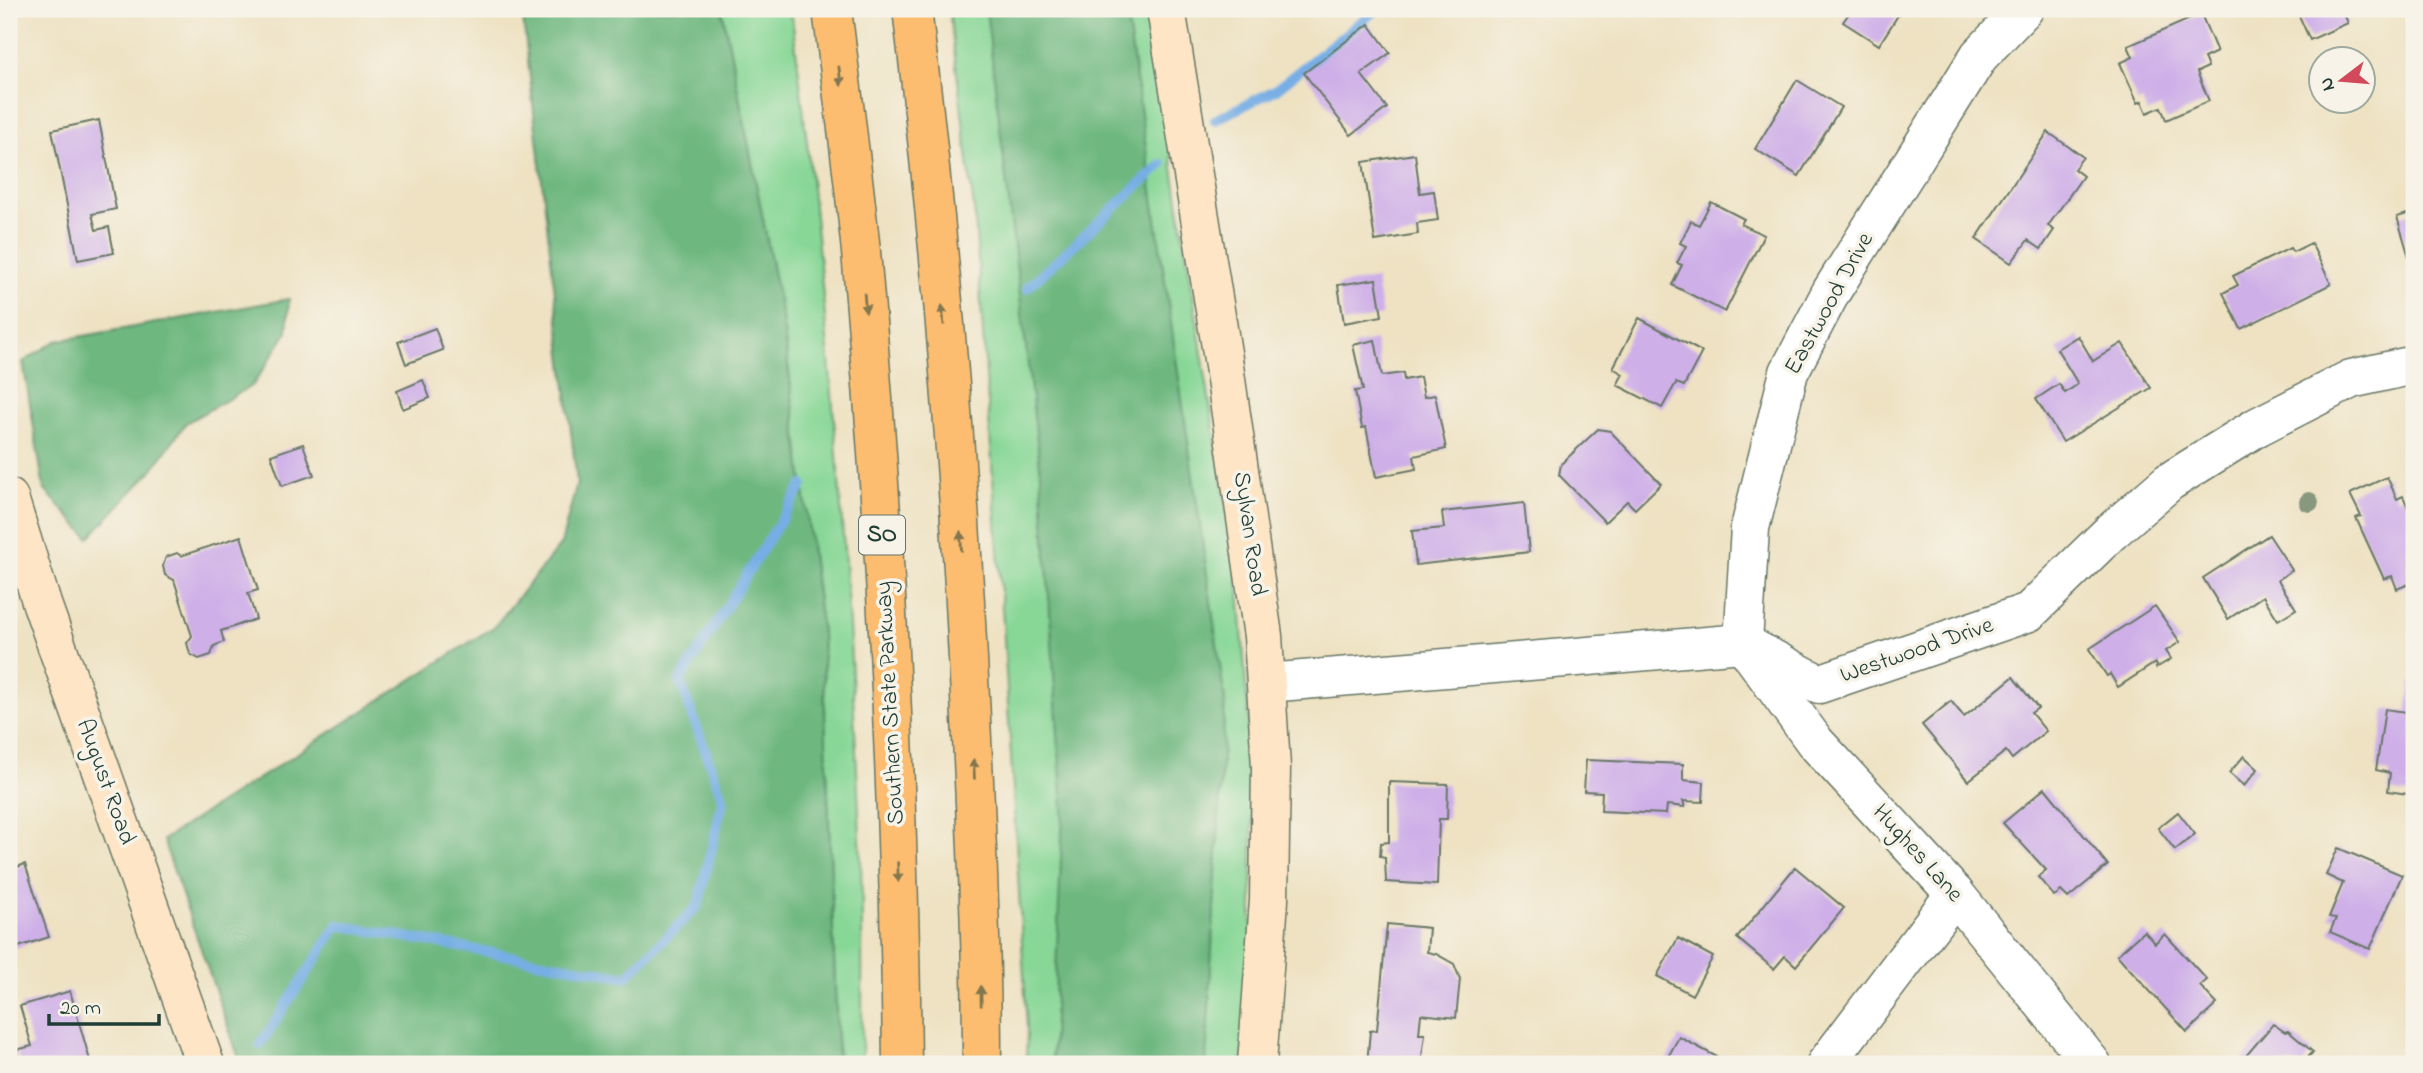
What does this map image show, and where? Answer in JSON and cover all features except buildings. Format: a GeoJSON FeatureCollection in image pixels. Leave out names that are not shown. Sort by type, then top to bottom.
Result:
{"type":"FeatureCollection","features":[{"type":"Feature","properties":{"kind":"highway","name":"Southern State Parkway"},"geometry":{"type":"LineString","coordinates":[[832,9],[860,249],[881,515],[896,807],[902,1064]]}},
{"type":"Feature","properties":{"kind":"highway"},"geometry":{"type":"LineString","coordinates":[[912,9],[937,238],[959,506],[974,778],[982,1064]]}},
{"type":"Feature","properties":{"kind":"street","name":"Sylvan Road"},"geometry":{"type":"LineString","coordinates":[[1166,9],[1231,411],[1256,581],[1267,683],[1271,767],[1269,900],[1257,1064]]}},
{"type":"Feature","properties":{"kind":"street","name":"Eastwood Drive"},"geometry":{"type":"LineString","coordinates":[[1743,643],[1750,528],[1789,372],[1831,292],[1979,56],[2024,9]]}},
{"type":"Feature","properties":{"kind":"street","name":"Westwood Drive"},"geometry":{"type":"LineString","coordinates":[[1743,643],[1819,684],[2029,612],[2111,532],[2169,482],[2257,427],[2351,379],[2414,365]]}},
{"type":"Feature","properties":{"kind":"street","name":"August Road"},"geometry":{"type":"LineString","coordinates":[[9,498],[42,604],[205,1064]]}},
{"type":"Feature","properties":{"kind":"street"},"geometry":{"type":"LineString","coordinates":[[1267,683],[1743,643]]}},
{"type":"Feature","properties":{"kind":"street","name":"Hughes Lane"},"geometry":{"type":"LineString","coordinates":[[1743,643],[1815,742],[1955,894],[2092,1064]]}},
{"type":"Feature","properties":{"kind":"street"},"geometry":{"type":"LineString","coordinates":[[1826,1064],[1955,894]]}},
{"type":"Feature","properties":{"kind":"green space"},"geometry":{"type":"Polygon","coordinates":[[[522,9],[722,9],[782,317],[822,633],[838,1064],[241,1064],[163,840],[495,626],[561,544],[577,483],[522,9]]]}},
{"type":"Feature","properties":{"kind":"green space"},"geometry":{"type":"Polygon","coordinates":[[[722,9],[791,9],[816,222],[844,541],[861,862],[862,1064],[838,1064],[822,633],[782,317],[722,9]]]}},
{"type":"Feature","properties":{"kind":"green space"},"geometry":{"type":"Polygon","coordinates":[[[949,9],[1148,9],[1239,589],[1252,768],[1252,950],[1242,1064],[1026,1064],[1027,1028],[1003,622],[975,217],[949,9]]]}},
{"type":"Feature","properties":{"kind":"green space"},"geometry":{"type":"Polygon","coordinates":[[[986,9],[1126,9],[1225,700],[1206,1064],[1052,1064],[1063,811],[1041,475],[986,9]]]}},
{"type":"Feature","properties":{"kind":"green space"},"geometry":{"type":"Polygon","coordinates":[[[289,299],[287,333],[253,385],[186,423],[152,470],[89,538],[44,489],[23,362],[56,341],[289,299]]]}},
{"type":"Feature","properties":{"kind":"waterway"},"geometry":{"type":"LineString","coordinates":[[1215,120],[1275,90],[1377,9]]}},
{"type":"Feature","properties":{"kind":"waterway"},"geometry":{"type":"LineString","coordinates":[[1027,288],[1162,164]]}},
{"type":"Feature","properties":{"kind":"waterway"},"geometry":{"type":"LineString","coordinates":[[260,1045],[338,925],[626,977],[698,906],[723,800],[680,681],[803,485]]}}]}
